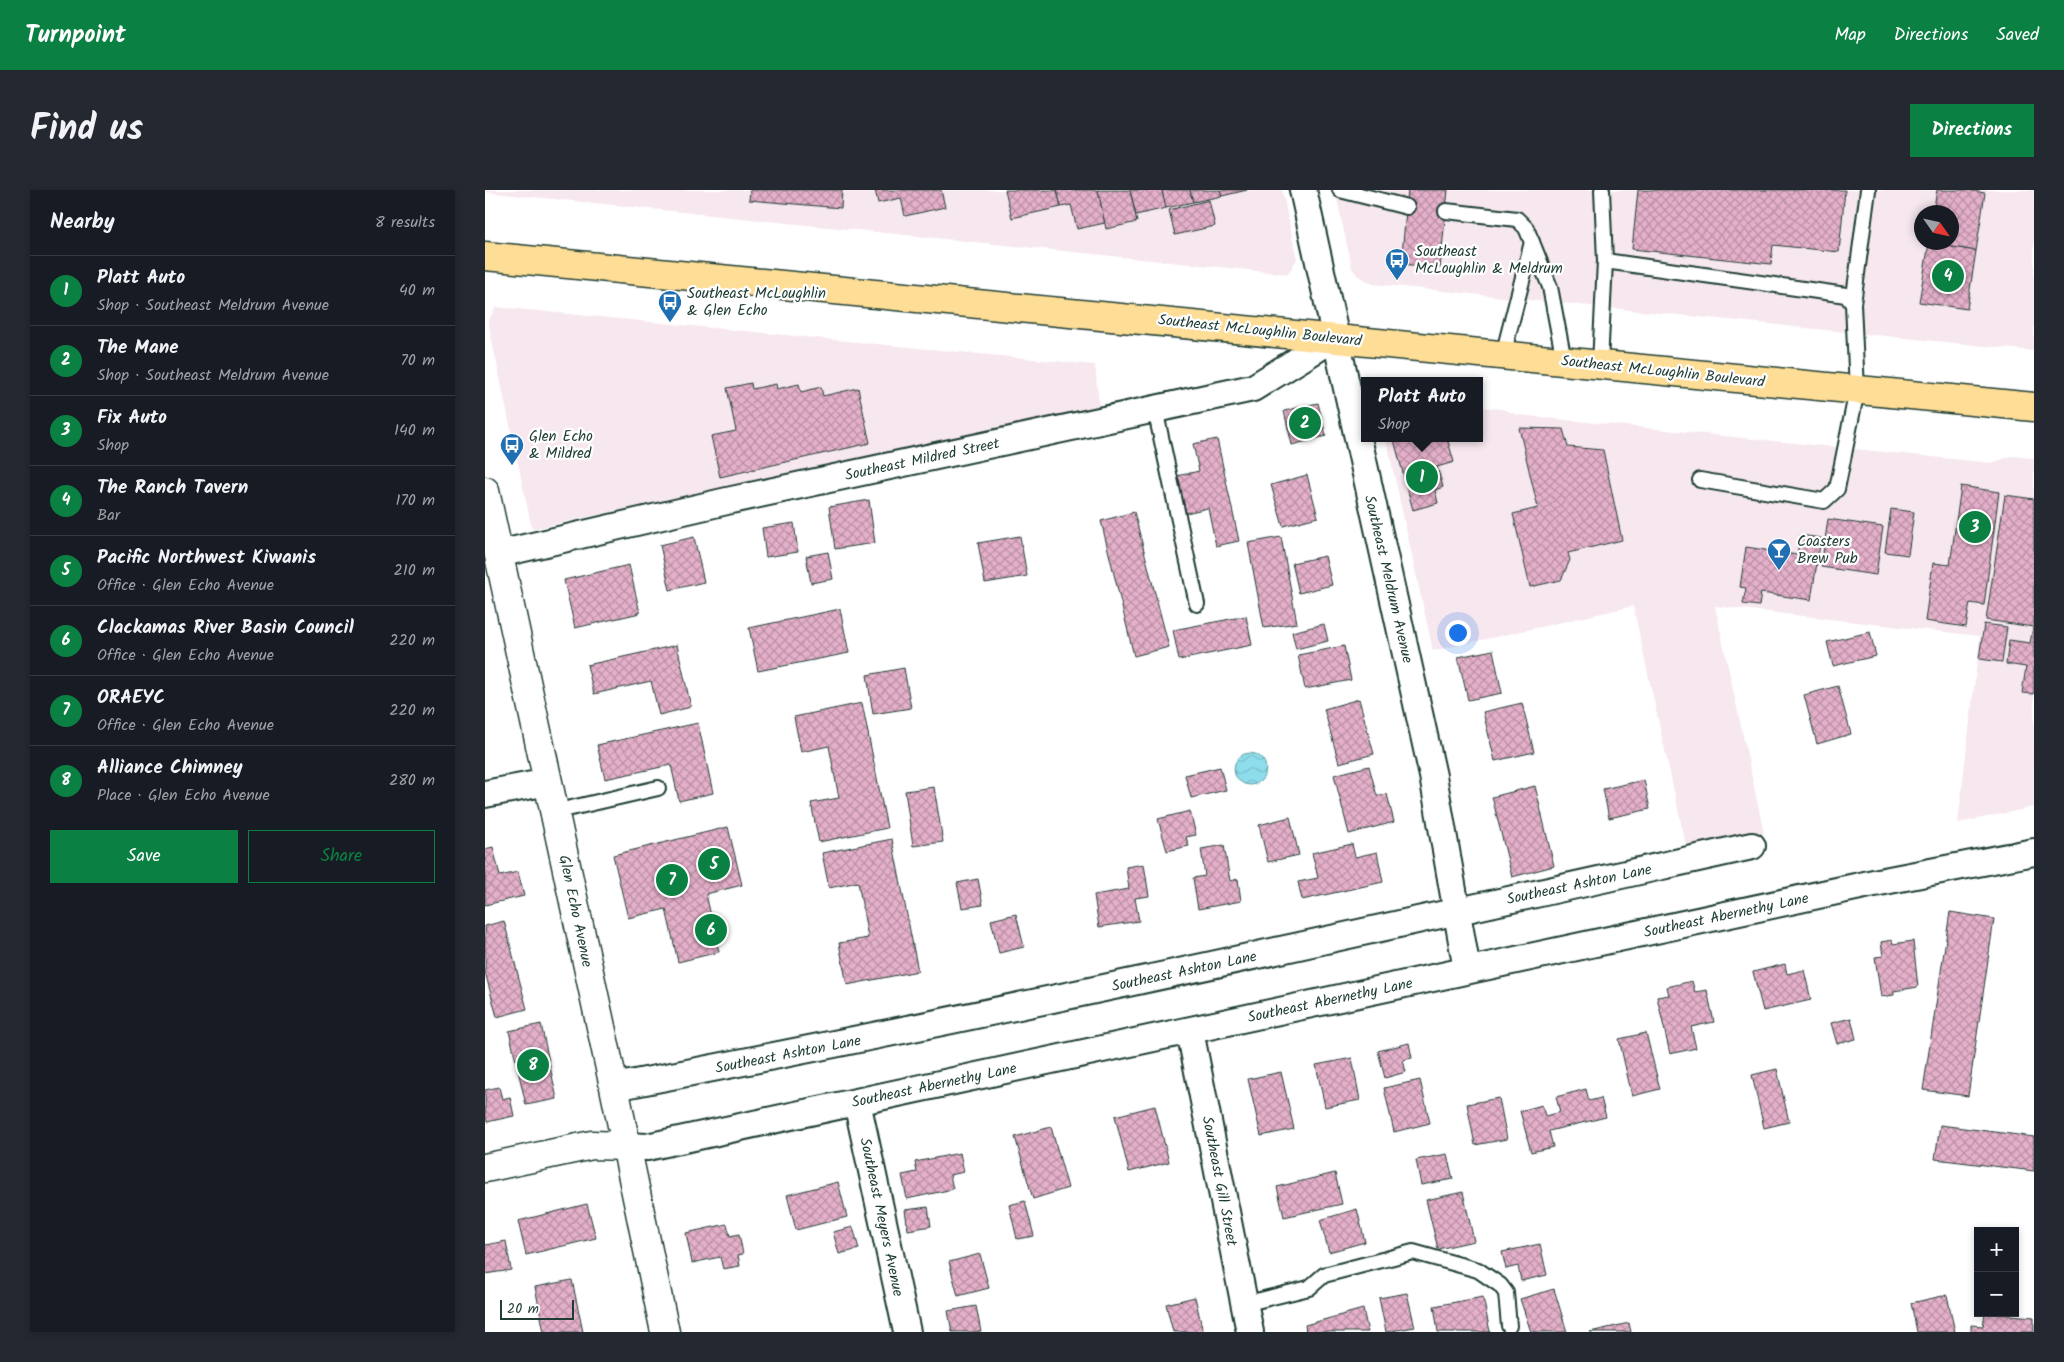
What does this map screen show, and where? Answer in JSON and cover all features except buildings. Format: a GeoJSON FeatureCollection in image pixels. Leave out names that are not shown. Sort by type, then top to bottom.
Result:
{"type":"FeatureCollection","features":[{"type":"Feature","properties":{"kind":"main road","name":"Southeast McLoughlin Boulevard"},"geometry":{"type":"LineString","coordinates":[[485,256],[996,303],[2034,407]]}},
{"type":"Feature","properties":{"kind":"street","name":"Southeast Meldrum Avenue"},"geometry":{"type":"LineString","coordinates":[[1308,191],[1334,338],[1433,776],[1467,970]]}},
{"type":"Feature","properties":{"kind":"street","name":"Southeast Mildred Street"},"geometry":{"type":"LineString","coordinates":[[499,554],[727,501],[1253,388],[1334,338]]}},
{"type":"Feature","properties":{"kind":"street","name":"Glen Echo Avenue"},"geometry":{"type":"LineString","coordinates":[[485,491],[665,1332]]}},
{"type":"Feature","properties":{"kind":"street"},"geometry":{"type":"LineString","coordinates":[[485,794],[547,782]]}},
{"type":"Feature","properties":{"kind":"street","name":"Southeast Ashton Lane"},"geometry":{"type":"LineString","coordinates":[[614,1088],[841,1044],[1060,998],[1752,846]]}},
{"type":"Feature","properties":{"kind":"street","name":"Southeast Abernethy Lane"},"geometry":{"type":"LineString","coordinates":[[626,1146],[647,1146],[1874,883],[2034,852]]}},
{"type":"Feature","properties":{"kind":"street","name":"Southeast Gill Street"},"geometry":{"type":"LineString","coordinates":[[1190,1031],[1250,1332]]}},
{"type":"Feature","properties":{"kind":"street","name":"Southeast Meyers Avenue"},"geometry":{"type":"LineString","coordinates":[[857,1102],[907,1332]]}},
{"type":"Feature","properties":{"kind":"street"},"geometry":{"type":"LineString","coordinates":[[485,1168],[592,1145],[626,1146]]}},
{"type":"Feature","properties":{"kind":"lane"},"geometry":{"type":"LineString","coordinates":[[1340,190],[1407,207]]}},
{"type":"Feature","properties":{"kind":"lane"},"geometry":{"type":"LineString","coordinates":[[1600,364],[1605,261],[1602,190]]}},
{"type":"Feature","properties":{"kind":"lane"},"geometry":{"type":"LineString","coordinates":[[1700,480],[1824,501],[1837,489],[1857,390],[1853,304],[1868,190]]}},
{"type":"Feature","properties":{"kind":"lane"},"geometry":{"type":"LineString","coordinates":[[1446,211],[1517,219],[1526,228],[1550,287],[1564,361]]}},
{"type":"Feature","properties":{"kind":"lane"},"geometry":{"type":"LineString","coordinates":[[1503,355],[1532,242]]}},
{"type":"Feature","properties":{"kind":"lane"},"geometry":{"type":"LineString","coordinates":[[1605,261],[1846,295],[1853,304]]}},
{"type":"Feature","properties":{"kind":"lane"},"geometry":{"type":"LineString","coordinates":[[1155,409],[1197,604]]}},
{"type":"Feature","properties":{"kind":"lane"},"geometry":{"type":"LineString","coordinates":[[554,812],[658,788]]}},
{"type":"Feature","properties":{"kind":"lane"},"geometry":{"type":"LineString","coordinates":[[1244,1304],[1309,1288],[1324,1275],[1413,1252],[1478,1270],[1500,1285],[1506,1293],[1509,1326]]}},
{"type":"Feature","properties":{"kind":"shaded area"},"geometry":{"type":"Polygon","coordinates":[[[485,190],[1282,190],[1297,259],[1288,274],[485,192],[485,190]]]}},
{"type":"Feature","properties":{"kind":"shaded area"},"geometry":{"type":"Polygon","coordinates":[[[1335,190],[2034,190],[2034,351],[1373,284],[1357,275],[1352,268],[1335,190]]]}},
{"type":"Feature","properties":{"kind":"shaded area"},"geometry":{"type":"Polygon","coordinates":[[[496,307],[1095,365],[1099,406],[532,529],[488,322],[496,307]]]}},
{"type":"Feature","properties":{"kind":"shaded area"},"geometry":{"type":"Polygon","coordinates":[[[1483,407],[1502,409],[1518,415],[1992,463],[2011,456],[2034,458],[2034,807],[1958,823],[1980,636],[1715,606],[1764,833],[1687,850],[1633,606],[1433,651],[1387,442],[1483,442],[1483,407]]]}},
{"type":"Feature","properties":{"kind":"water"},"geometry":{"type":"Polygon","coordinates":[[[1250,753],[1262,757],[1266,769],[1262,781],[1250,785],[1238,781],[1234,769],[1238,757],[1250,753]]]}},
{"type":"Feature","properties":{"kind":"place","name":"The Ranch Tavern"},"geometry":{"type":"Point","coordinates":[1948,276]}},
{"type":"Feature","properties":{"kind":"place","name":"Southeast McLoughlin & Meldrum"},"geometry":{"type":"Point","coordinates":[1397,281]}},
{"type":"Feature","properties":{"kind":"place","name":"Southeast McLoughlin & Glen Echo"},"geometry":{"type":"Point","coordinates":[670,323]}},
{"type":"Feature","properties":{"kind":"place","name":"The Mane"},"geometry":{"type":"Point","coordinates":[1305,423]}},
{"type":"Feature","properties":{"kind":"place","name":"Glen Echo & Mildred"},"geometry":{"type":"Point","coordinates":[512,466]}},
{"type":"Feature","properties":{"kind":"place","name":"Platt Auto"},"geometry":{"type":"Point","coordinates":[1422,477]}},
{"type":"Feature","properties":{"kind":"place","name":"Fix Auto"},"geometry":{"type":"Point","coordinates":[1975,527]}},
{"type":"Feature","properties":{"kind":"place","name":"Coasters Brew Pub"},"geometry":{"type":"Point","coordinates":[1779,571]}},
{"type":"Feature","properties":{"kind":"place","name":"Pacific Northwest Kiwanis"},"geometry":{"type":"Point","coordinates":[714,864]}},
{"type":"Feature","properties":{"kind":"place","name":"ORAEYC"},"geometry":{"type":"Point","coordinates":[672,880]}},
{"type":"Feature","properties":{"kind":"place","name":"Clackamas River Basin Council"},"geometry":{"type":"Point","coordinates":[711,930]}},
{"type":"Feature","properties":{"kind":"place","name":"Alliance Chimney"},"geometry":{"type":"Point","coordinates":[533,1065]}}]}
